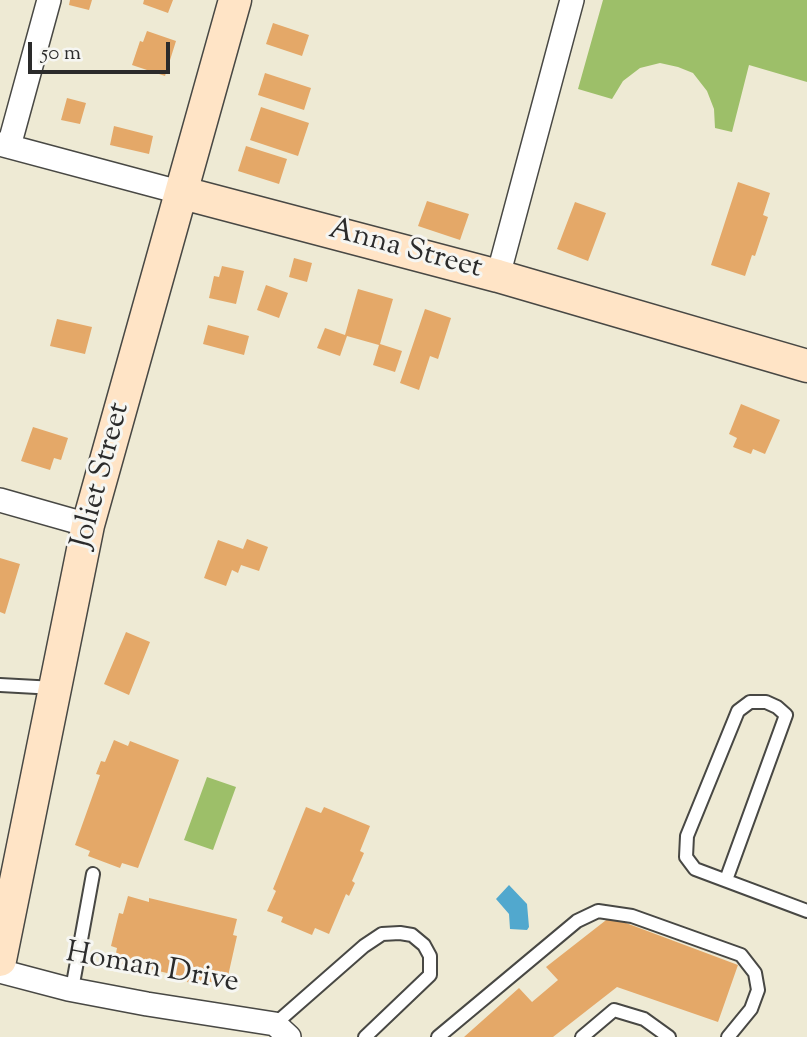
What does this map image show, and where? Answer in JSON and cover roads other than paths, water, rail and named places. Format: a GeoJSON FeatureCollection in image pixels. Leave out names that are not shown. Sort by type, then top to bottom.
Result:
{"type":"FeatureCollection","features":[{"type":"Feature","properties":{"kind":"street"},"geometry":{"type":"LineString","coordinates":[[3,149],[49,0]]}},
{"type":"Feature","properties":{"kind":"street","name":"Joliet Street"},"geometry":{"type":"LineString","coordinates":[[0,960],[88,525],[235,0]]}},
{"type":"Feature","properties":{"kind":"street"},"geometry":{"type":"LineString","coordinates":[[498,276],[572,0]]}},
{"type":"Feature","properties":{"kind":"street","name":"Anna Street"},"geometry":{"type":"LineString","coordinates":[[3,149],[183,193],[498,276],[807,366]]}},
{"type":"Feature","properties":{"kind":"street"},"geometry":{"type":"LineString","coordinates":[[0,500],[88,525]]}},
{"type":"Feature","properties":{"kind":"street","name":"Homan Drive"},"geometry":{"type":"LineString","coordinates":[[0,971],[72,989],[282,1031]]}},
{"type":"Feature","properties":{"kind":"lane"},"geometry":{"type":"LineString","coordinates":[[0,685],[55,688]]}},
{"type":"Feature","properties":{"kind":"lane"},"geometry":{"type":"LineString","coordinates":[[726,880],[786,715],[766,702],[750,702],[738,711],[687,836],[686,857],[695,870],[807,911]]}},
{"type":"Feature","properties":{"kind":"lane"},"geometry":{"type":"LineString","coordinates":[[72,989],[93,874]]}},
{"type":"Feature","properties":{"kind":"lane"},"geometry":{"type":"LineString","coordinates":[[438,1037],[577,921],[598,911],[632,916],[741,955],[755,973],[758,990],[751,1009],[728,1037]]}},
{"type":"Feature","properties":{"kind":"lane"},"geometry":{"type":"LineString","coordinates":[[282,1031],[364,946],[382,934],[412,935],[424,945],[430,956],[430,975],[365,1037]]}},
{"type":"Feature","properties":{"kind":"lane"},"geometry":{"type":"LineString","coordinates":[[582,1037],[614,1010],[644,1019],[667,1036]]}},
{"type":"Feature","properties":{"kind":"water"},"geometry":{"type":"Polygon","coordinates":[[[509,885],[527,904],[527,930],[510,929],[509,914],[496,899],[509,885]]]}}]}
